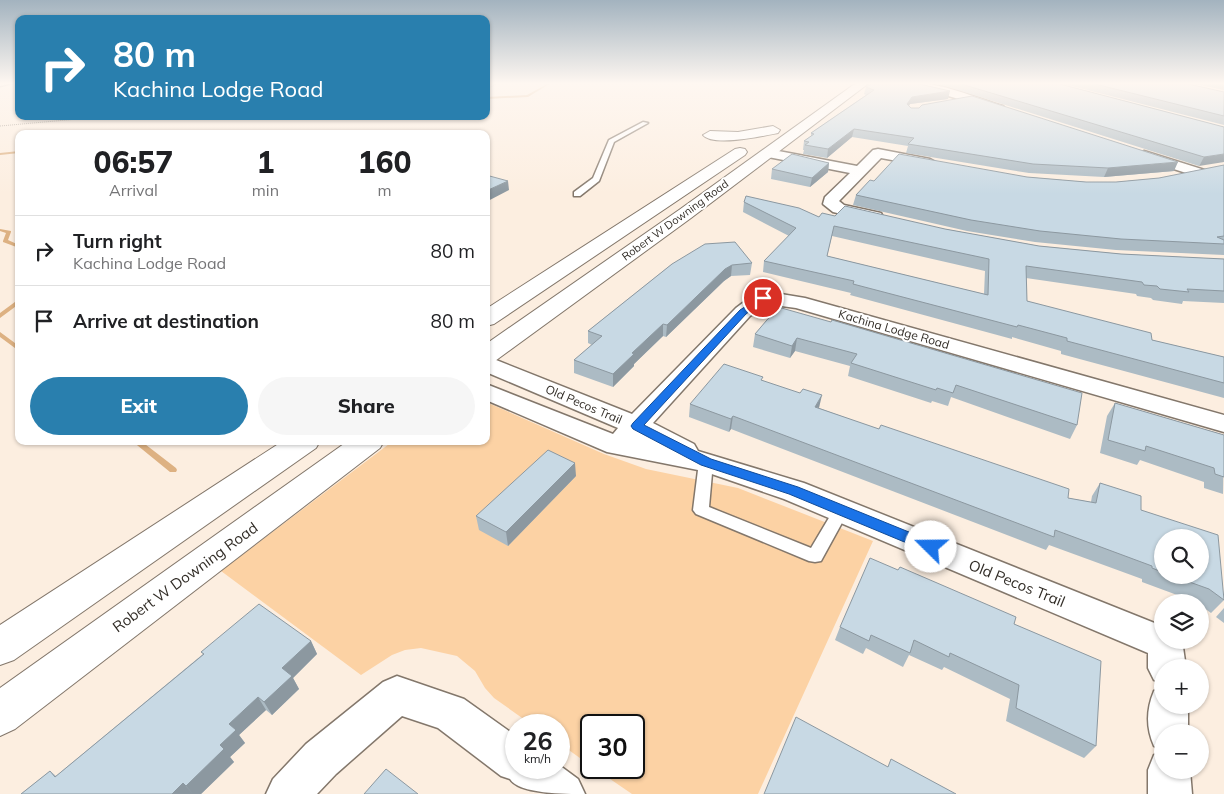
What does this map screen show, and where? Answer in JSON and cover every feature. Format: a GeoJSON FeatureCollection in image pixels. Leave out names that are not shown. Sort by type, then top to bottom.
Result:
{"type":"FeatureCollection","features":[{"type":"Feature","properties":{"kind":"main road","name":"Robert W Downing Road"},"geometry":{"type":"LineString","coordinates":[[490,353],[813,120]]}},
{"type":"Feature","properties":{"kind":"main road","name":"Robert W Downing Road"},"geometry":{"type":"LineString","coordinates":[[490,316],[711,150],[738,136],[777,127],[711,150]]}},
{"type":"Feature","properties":{"kind":"main road"},"geometry":{"type":"LineString","coordinates":[[0,648],[299,445]]}},
{"type":"Feature","properties":{"kind":"main road","name":"Robert W Downing Road"},"geometry":{"type":"LineString","coordinates":[[0,714],[364,445]]}},
{"type":"Feature","properties":{"kind":"street"},"geometry":{"type":"LineString","coordinates":[[1132,151],[1224,181]]}},
{"type":"Feature","properties":{"kind":"street"},"geometry":{"type":"LineString","coordinates":[[768,153],[862,171]]}},
{"type":"Feature","properties":{"kind":"street"},"geometry":{"type":"LineString","coordinates":[[888,220],[839,208],[831,204],[830,200],[862,171],[878,153],[942,166]]}},
{"type":"Feature","properties":{"kind":"street"},"geometry":{"type":"LineString","coordinates":[[1170,178],[1224,166]]}},
{"type":"Feature","properties":{"kind":"street","name":"Kachina Lodge Road"},"geometry":{"type":"LineString","coordinates":[[616,446],[743,312],[763,298],[798,302],[1224,424]]}},
{"type":"Feature","properties":{"kind":"street","name":"Old Pecos Trail"},"geometry":{"type":"LineString","coordinates":[[490,366],[637,426],[706,462]]}},
{"type":"Feature","properties":{"kind":"street","name":"Old Pecos Trail"},"geometry":{"type":"LineString","coordinates":[[490,394],[616,446],[706,462],[794,491],[1166,644],[1167,659]]}},
{"type":"Feature","properties":{"kind":"street"},"geometry":{"type":"LineString","coordinates":[[288,794],[321,759],[397,695],[450,713],[505,753]]}},
{"type":"Feature","properties":{"kind":"street"},"geometry":{"type":"LineString","coordinates":[[542,779],[563,794]]}},
{"type":"Feature","properties":{"kind":"street"},"geometry":{"type":"LineString","coordinates":[[1169,779],[1170,794]]}},
{"type":"Feature","properties":{"kind":"lane"},"geometry":{"type":"LineString","coordinates":[[577,194],[596,179],[612,141],[645,123]]}},
{"type":"Feature","properties":{"kind":"lane"},"geometry":{"type":"LineString","coordinates":[[706,462],[701,510],[815,556],[841,510]]}},
{"type":"Feature","properties":{"kind":"path"},"geometry":{"type":"LineString","coordinates":[[0,126],[66,120]]}},
{"type":"Feature","properties":{"kind":"shaded area"},"geometry":{"type":"Polygon","coordinates":[[[490,404],[604,454],[646,469],[738,488],[873,541],[758,794],[632,794],[610,779],[645,779],[645,714],[580,714],[580,758],[570,751],[570,714],[517,714],[494,698],[485,688],[475,671],[457,656],[421,648],[405,650],[392,655],[361,675],[221,571],[388,445],[490,445],[490,404]]]}},
{"type":"Feature","properties":{"kind":"building"},"geometry":{"type":"Polygon","coordinates":[[[830,120],[1047,120],[1178,162],[1108,168],[1033,164],[908,144],[914,138],[854,129],[828,149],[805,145],[809,142],[804,141],[814,134],[811,133],[830,120]]]}},
{"type":"Feature","properties":{"kind":"building"},"geometry":{"type":"Polygon","coordinates":[[[1081,120],[1197,120],[1224,127],[1224,154],[1204,157],[1081,120]]]}},
{"type":"Feature","properties":{"kind":"building"},"geometry":{"type":"Polygon","coordinates":[[[792,154],[829,163],[812,178],[772,169],[792,154]]]}},
{"type":"Feature","properties":{"kind":"building"},"geometry":{"type":"Polygon","coordinates":[[[899,154],[1027,177],[1086,182],[1116,182],[1159,178],[1224,165],[1224,236],[1217,237],[1224,240],[1224,244],[1121,239],[1040,231],[971,220],[856,195],[870,180],[874,181],[899,154]]]}},
{"type":"Feature","properties":{"kind":"building"},"geometry":{"type":"Polygon","coordinates":[[[490,176],[508,181],[490,189],[490,176]]]}},
{"type":"Feature","properties":{"kind":"building"},"geometry":{"type":"Polygon","coordinates":[[[746,196],[799,208],[819,217],[822,213],[835,216],[845,206],[945,229],[1039,246],[1121,254],[1224,259],[1224,291],[1187,289],[1189,292],[1160,289],[1157,286],[1144,285],[1142,282],[1026,266],[1027,301],[1151,333],[1152,340],[1224,357],[1224,383],[1067,341],[1067,338],[1018,325],[1017,327],[853,284],[854,281],[764,261],[796,228],[744,202],[746,196]],[[834,226],[827,256],[988,295],[989,259],[834,226]]]}},
{"type":"Feature","properties":{"kind":"building"},"geometry":{"type":"Polygon","coordinates":[[[735,242],[752,263],[732,265],[725,269],[667,325],[663,324],[632,353],[634,354],[613,374],[574,360],[602,336],[588,331],[672,264],[705,244],[735,242]]]}},
{"type":"Feature","properties":{"kind":"building"},"geometry":{"type":"Polygon","coordinates":[[[778,307],[831,322],[832,320],[1082,393],[1077,425],[956,385],[953,393],[937,388],[936,390],[851,363],[857,354],[797,338],[792,346],[755,334],[778,307]]]}},
{"type":"Feature","properties":{"kind":"building"},"geometry":{"type":"Polygon","coordinates":[[[724,364],[763,377],[761,380],[800,393],[803,389],[822,395],[815,407],[879,429],[881,425],[1069,489],[1068,498],[1096,503],[1100,483],[1141,496],[1141,510],[1200,529],[1154,529],[1154,569],[1152,566],[1055,530],[1054,537],[733,416],[731,419],[690,404],[724,364]]]}},
{"type":"Feature","properties":{"kind":"building"},"geometry":{"type":"Polygon","coordinates":[[[1115,403],[1224,435],[1224,477],[1215,474],[1214,468],[1146,446],[1145,451],[1108,440],[1115,403]]]}},
{"type":"Feature","properties":{"kind":"building"},"geometry":{"type":"Polygon","coordinates":[[[548,450],[575,463],[506,532],[476,516],[548,450]]]}},
{"type":"Feature","properties":{"kind":"building"},"geometry":{"type":"Polygon","coordinates":[[[1209,532],[1218,535],[1224,600],[1209,589],[1195,584],[1209,584],[1209,532]]]}},
{"type":"Feature","properties":{"kind":"building"},"geometry":{"type":"Polygon","coordinates":[[[870,558],[898,570],[900,567],[1016,617],[1014,624],[1101,661],[1096,746],[1016,708],[1019,685],[950,653],[949,657],[914,640],[910,653],[871,635],[869,641],[840,627],[870,558]]]}},
{"type":"Feature","properties":{"kind":"building"},"geometry":{"type":"Polygon","coordinates":[[[259,604],[311,641],[282,668],[292,676],[264,702],[258,697],[229,724],[236,730],[220,745],[224,749],[186,786],[183,783],[172,794],[21,794],[50,771],[55,777],[204,654],[201,652],[259,604]]]}},
{"type":"Feature","properties":{"kind":"building"},"geometry":{"type":"Polygon","coordinates":[[[796,717],[888,767],[891,759],[956,794],[764,794],[796,717]]]}},
{"type":"Feature","properties":{"kind":"building"},"geometry":{"type":"Polygon","coordinates":[[[386,769],[418,794],[364,794],[386,769]]]}},
{"type":"Feature","properties":{"kind":"waterway"},"geometry":{"type":"LineString","coordinates":[[0,154],[15,152]]}},
{"type":"Feature","properties":{"kind":"waterway"},"geometry":{"type":"LineString","coordinates":[[0,230],[9,232],[5,241],[15,245]]}},
{"type":"Feature","properties":{"kind":"waterway"},"geometry":{"type":"LineString","coordinates":[[0,316],[15,304]]}},
{"type":"Feature","properties":{"kind":"waterway"},"geometry":{"type":"LineString","coordinates":[[0,334],[15,346]]}},
{"type":"Feature","properties":{"kind":"waterway"},"geometry":{"type":"LineString","coordinates":[[141,445],[173,470]]}},
{"type":"Feature","properties":{"kind":"route"},"geometry":{"type":"LineString","coordinates":[[763,298],[743,312],[637,426],[706,462],[794,491],[931,547]]}}]}
